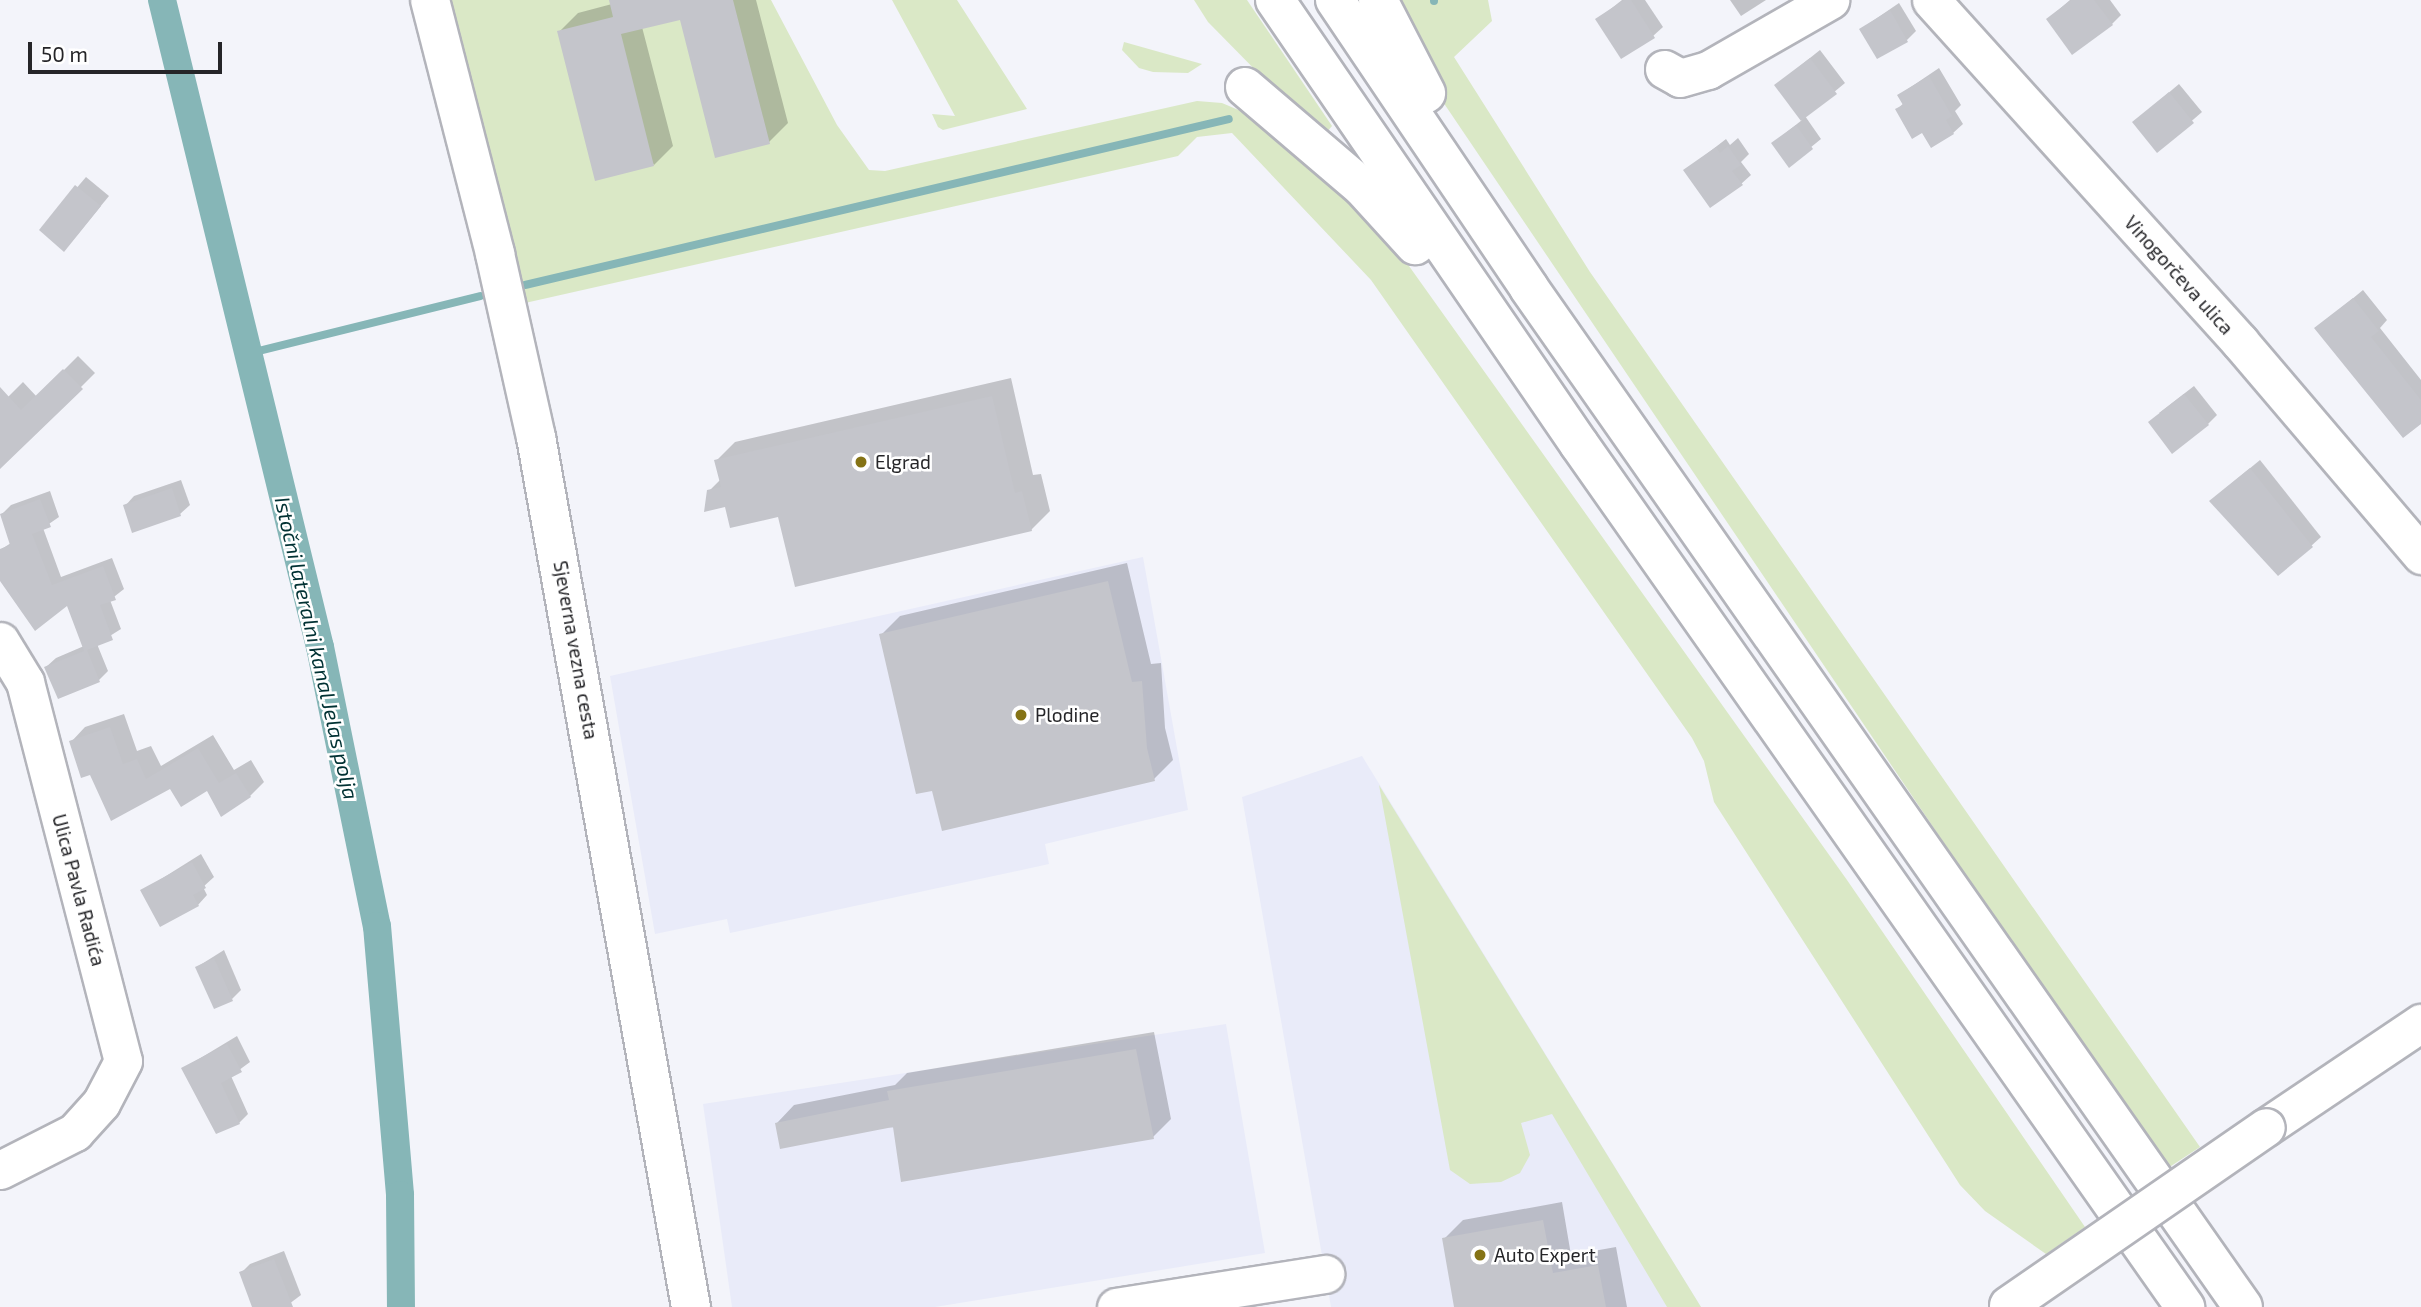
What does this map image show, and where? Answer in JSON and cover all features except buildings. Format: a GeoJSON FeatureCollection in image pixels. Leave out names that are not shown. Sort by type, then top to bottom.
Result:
{"type":"FeatureCollection","features":[{"type":"Feature","properties":{"kind":"main road","name":"Sjeverna vezna cesta"},"geometry":{"type":"LineString","coordinates":[[430,0],[495,254],[536,437],[691,1307]]}},
{"type":"Feature","properties":{"kind":"main road"},"geometry":{"type":"LineString","coordinates":[[1275,0],[1579,444],[1806,761],[2185,1307]]}},
{"type":"Feature","properties":{"kind":"main road"},"geometry":{"type":"LineString","coordinates":[[1335,0],[1530,288],[2243,1307]]}},
{"type":"Feature","properties":{"kind":"main road"},"geometry":{"type":"LineString","coordinates":[[1378,0],[1413,73],[1495,199],[1524,259],[1530,288]]}},
{"type":"Feature","properties":{"kind":"main road"},"geometry":{"type":"LineString","coordinates":[[1245,87],[1391,215],[1521,395],[1579,444]]}},
{"type":"Feature","properties":{"kind":"street"},"geometry":{"type":"LineString","coordinates":[[1664,69],[1680,78],[1708,70],[1830,0]]}},
{"type":"Feature","properties":{"kind":"street","name":"Vinogorčeva ulica"},"geometry":{"type":"LineString","coordinates":[[1931,0],[2241,342],[2421,555]]}},
{"type":"Feature","properties":{"kind":"street","name":"Ulica Pavla Radića"},"geometry":{"type":"LineString","coordinates":[[0,641],[25,682],[122,1061],[101,1103],[75,1132],[0,1170]]}},
{"type":"Feature","properties":{"kind":"street"},"geometry":{"type":"LineString","coordinates":[[2007,1306],[2421,1023]]}},
{"type":"Feature","properties":{"kind":"street"},"geometry":{"type":"LineString","coordinates":[[1116,1307],[1325,1274]]}},
{"type":"Feature","properties":{"kind":"shaded area"},"geometry":{"type":"Polygon","coordinates":[[[1143,557],[1188,810],[1045,844],[1049,864],[730,933],[727,919],[655,934],[610,676],[1143,557]]]}},
{"type":"Feature","properties":{"kind":"shaded area"},"geometry":{"type":"Polygon","coordinates":[[[1362,756],[1701,1307],[1331,1307],[1242,797],[1362,756]]]}},
{"type":"Feature","properties":{"kind":"shaded area"},"geometry":{"type":"Polygon","coordinates":[[[1226,1024],[1265,1253],[935,1307],[732,1307],[703,1104],[1226,1024]]]}},
{"type":"Feature","properties":{"kind":"green space"},"geometry":{"type":"Polygon","coordinates":[[[449,0],[771,0],[837,125],[869,170],[885,171],[1197,101],[1222,103],[1255,117],[1348,195],[1394,245],[1847,880],[2085,1227],[2046,1254],[1985,1211],[1960,1185],[1714,802],[1704,761],[1692,738],[1371,280],[1232,133],[1197,137],[1178,156],[525,303],[449,0]]]}},
{"type":"Feature","properties":{"kind":"green space"},"geometry":{"type":"Polygon","coordinates":[[[892,0],[957,0],[1027,109],[943,130],[938,127],[932,114],[955,116],[892,0]]]}},
{"type":"Feature","properties":{"kind":"green space"},"geometry":{"type":"Polygon","coordinates":[[[1194,0],[1247,0],[1332,126],[1322,138],[1208,22],[1194,0]]]}},
{"type":"Feature","properties":{"kind":"green space"},"geometry":{"type":"Polygon","coordinates":[[[1393,0],[1488,0],[1492,21],[1454,57],[1590,272],[2200,1147],[2165,1170],[1418,65],[1393,0]]]}},
{"type":"Feature","properties":{"kind":"green space"},"geometry":{"type":"Polygon","coordinates":[[[1124,42],[1202,64],[1188,73],[1153,72],[1139,68],[1122,50],[1124,42]]]}},
{"type":"Feature","properties":{"kind":"green space"},"geometry":{"type":"Polygon","coordinates":[[[1379,785],[1701,1307],[1667,1307],[1552,1114],[1521,1123],[1530,1155],[1520,1173],[1501,1182],[1470,1184],[1450,1170],[1379,785]]]}},
{"type":"Feature","properties":{"kind":"waterway","name":"Istočni lateralni kanal Jelas polja"},"geometry":{"type":"LineString","coordinates":[[162,0],[320,647],[377,926],[400,1195],[401,1307]]}},
{"type":"Feature","properties":{"kind":"waterway"},"geometry":{"type":"LineString","coordinates":[[525,285],[1229,119]]}},
{"type":"Feature","properties":{"kind":"waterway"},"geometry":{"type":"LineString","coordinates":[[250,353],[480,296]]}},
{"type":"Feature","properties":{"kind":"place","name":"Elgrad"},"geometry":{"type":"Point","coordinates":[861,462]}},
{"type":"Feature","properties":{"kind":"place","name":"Plodine"},"geometry":{"type":"Point","coordinates":[1021,715]}},
{"type":"Feature","properties":{"kind":"place","name":"Auto Expert"},"geometry":{"type":"Point","coordinates":[1480,1255]}}]}
